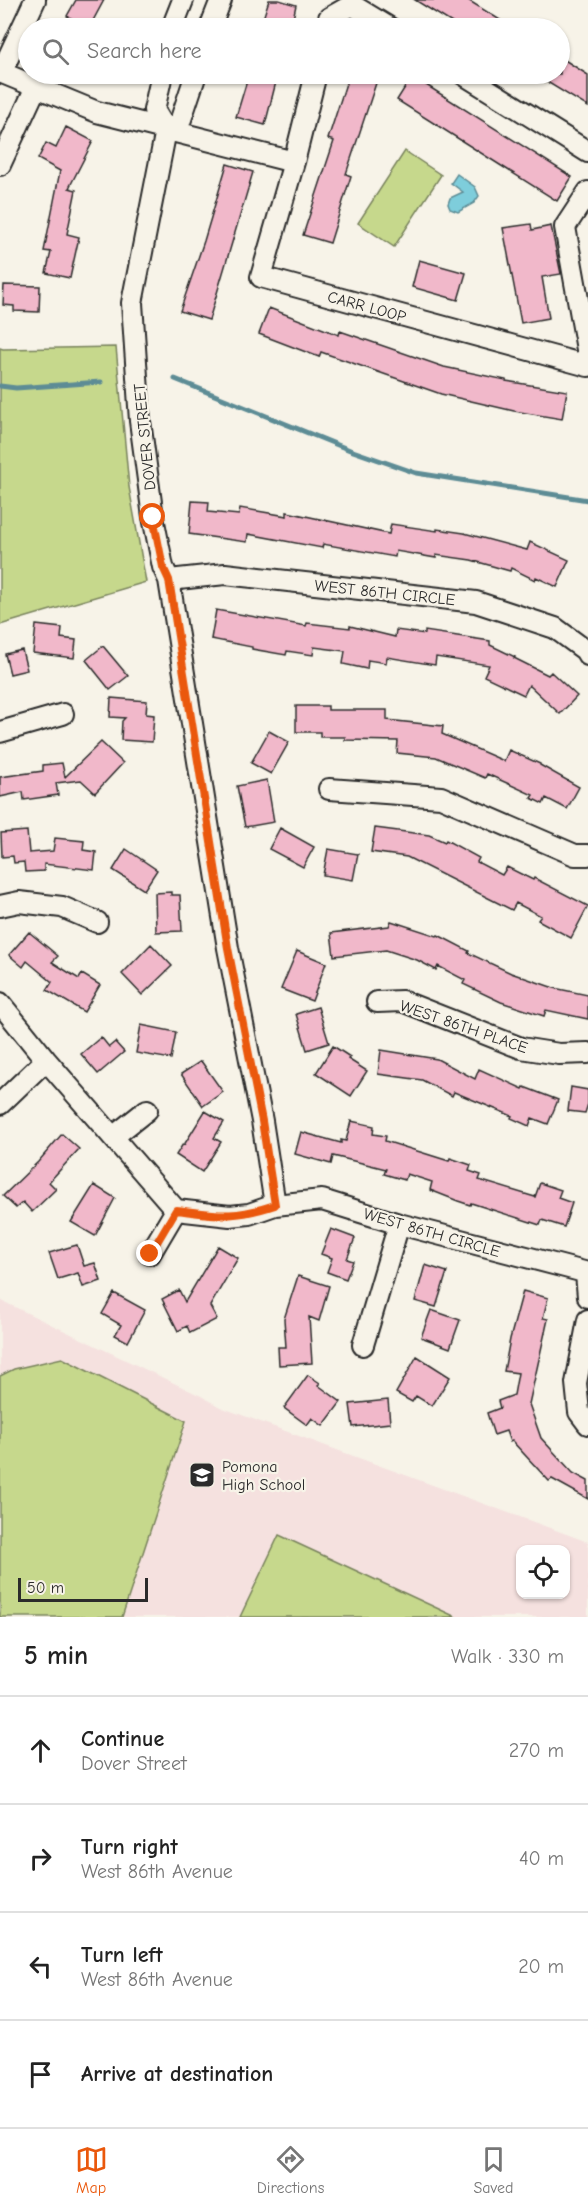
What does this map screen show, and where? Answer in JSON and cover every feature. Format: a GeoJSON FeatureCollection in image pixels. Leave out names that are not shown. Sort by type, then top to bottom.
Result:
{"type":"FeatureCollection","features":[{"type":"Feature","properties":{"kind":"street"},"geometry":{"type":"LineString","coordinates":[[26,18],[35,0]]}},
{"type":"Feature","properties":{"kind":"street"},"geometry":{"type":"LineString","coordinates":[[176,18],[183,0]]}},
{"type":"Feature","properties":{"kind":"street"},"geometry":{"type":"LineString","coordinates":[[214,18],[221,0]]}},
{"type":"Feature","properties":{"kind":"street"},"geometry":{"type":"LineString","coordinates":[[329,18],[352,5],[373,18]]}},
{"type":"Feature","properties":{"kind":"street"},"geometry":{"type":"LineString","coordinates":[[18,36],[1,72],[18,79]]}},
{"type":"Feature","properties":{"kind":"street"},"geometry":{"type":"LineString","coordinates":[[29,84],[97,112],[294,162]]}},
{"type":"Feature","properties":{"kind":"street"},"geometry":{"type":"LineString","coordinates":[[160,84],[154,110],[163,129]]}},
{"type":"Feature","properties":{"kind":"street","name":"DOVER STREET"},"geometry":{"type":"LineString","coordinates":[[193,84],[180,122],[163,129],[132,303],[140,421],[151,506],[163,567],[169,580],[226,936],[262,1121],[275,1205]]}},
{"type":"Feature","properties":{"kind":"street","name":"CARR LOOP"},"geometry":{"type":"LineString","coordinates":[[314,84],[261,277],[588,366]]}},
{"type":"Feature","properties":{"kind":"street"},"geometry":{"type":"LineString","coordinates":[[479,84],[588,152]]}},
{"type":"Feature","properties":{"kind":"street"},"geometry":{"type":"LineString","coordinates":[[0,165],[36,87]]}},
{"type":"Feature","properties":{"kind":"street"},"geometry":{"type":"LineString","coordinates":[[588,192],[565,227],[588,355]]}},
{"type":"Feature","properties":{"kind":"street","name":"WEST 86TH CIRCLE"},"geometry":{"type":"LineString","coordinates":[[169,580],[225,574],[476,602],[555,628],[585,650],[588,655]]}},
{"type":"Feature","properties":{"kind":"street"},"geometry":{"type":"LineString","coordinates":[[0,732],[63,714]]}},
{"type":"Feature","properties":{"kind":"street"},"geometry":{"type":"LineString","coordinates":[[329,789],[441,797],[575,855],[588,855]]}},
{"type":"Feature","properties":{"kind":"street"},"geometry":{"type":"LineString","coordinates":[[0,906],[19,902],[62,907],[97,922]]}},
{"type":"Feature","properties":{"kind":"street","name":"WEST 86TH PLACE"},"geometry":{"type":"LineString","coordinates":[[377,1002],[402,1001],[521,1048],[559,1054],[588,1053]]}},
{"type":"Feature","properties":{"kind":"street"},"geometry":{"type":"LineString","coordinates":[[0,1003],[46,1060],[176,1210],[150,1254]]}},
{"type":"Feature","properties":{"kind":"street"},"geometry":{"type":"LineString","coordinates":[[0,1104],[46,1060]]}},
{"type":"Feature","properties":{"kind":"street"},"geometry":{"type":"LineString","coordinates":[[113,1137],[147,1110]]}},
{"type":"Feature","properties":{"kind":"street","name":"WEST 86TH CIRCLE"},"geometry":{"type":"LineString","coordinates":[[176,1210],[230,1216],[249,1214],[275,1205],[322,1200],[399,1224],[587,1273]]}},
{"type":"Feature","properties":{"kind":"street"},"geometry":{"type":"LineString","coordinates":[[363,1345],[399,1224]]}},
{"type":"Feature","properties":{"kind":"street"},"geometry":{"type":"LineString","coordinates":[[587,1273],[588,1297]]}},
{"type":"Feature","properties":{"kind":"street"},"geometry":{"type":"LineString","coordinates":[[588,1320],[576,1383],[579,1412],[588,1424]]}},
{"type":"Feature","properties":{"kind":"shaded area","name":"Pomona High School"},"geometry":{"type":"Polygon","coordinates":[[[0,1300],[220,1407],[588,1542],[588,1617],[0,1617],[0,1300]]]}},
{"type":"Feature","properties":{"kind":"green space"},"geometry":{"type":"Polygon","coordinates":[[[405,151],[441,175],[394,247],[358,223],[405,151]]]}},
{"type":"Feature","properties":{"kind":"green space"},"geometry":{"type":"Polygon","coordinates":[[[116,347],[129,487],[146,582],[0,625],[0,348],[116,347]]]}},
{"type":"Feature","properties":{"kind":"green space"},"geometry":{"type":"Polygon","coordinates":[[[62,1358],[186,1421],[122,1617],[0,1617],[0,1376],[14,1369],[62,1358]]]}},
{"type":"Feature","properties":{"kind":"green space"},"geometry":{"type":"Polygon","coordinates":[[[279,1535],[456,1617],[240,1617],[279,1535]]]}},
{"type":"Feature","properties":{"kind":"water"},"geometry":{"type":"Polygon","coordinates":[[[457,174],[475,187],[479,196],[474,203],[458,212],[450,209],[448,204],[450,198],[463,192],[451,183],[457,174]]]}},
{"type":"Feature","properties":{"kind":"building"},"geometry":{"type":"Polygon","coordinates":[[[76,0],[104,0],[94,18],[67,16],[76,0]]]}},
{"type":"Feature","properties":{"kind":"building"},"geometry":{"type":"Polygon","coordinates":[[[269,0],[279,0],[296,5],[293,18],[263,18],[269,0]]]}},
{"type":"Feature","properties":{"kind":"building"},"geometry":{"type":"Polygon","coordinates":[[[415,0],[468,0],[497,18],[444,18],[415,0]]]}},
{"type":"Feature","properties":{"kind":"building"},"geometry":{"type":"Polygon","coordinates":[[[570,63],[588,75],[588,107],[550,84],[570,84],[570,63]]]}},
{"type":"Feature","properties":{"kind":"building"},"geometry":{"type":"Polygon","coordinates":[[[246,84],[275,84],[265,125],[236,117],[246,84]]]}},
{"type":"Feature","properties":{"kind":"building"},"geometry":{"type":"Polygon","coordinates":[[[346,84],[376,84],[346,174],[351,176],[330,243],[303,235],[334,141],[328,139],[346,84]]]}},
{"type":"Feature","properties":{"kind":"building"},"geometry":{"type":"Polygon","coordinates":[[[407,84],[425,84],[572,177],[557,201],[397,100],[407,84]]]}},
{"type":"Feature","properties":{"kind":"building"},"geometry":{"type":"Polygon","coordinates":[[[66,127],[93,141],[69,188],[76,190],[67,234],[79,237],[70,278],[46,273],[51,252],[44,251],[60,171],[38,159],[46,143],[56,148],[66,127]]]}},
{"type":"Feature","properties":{"kind":"building"},"geometry":{"type":"Polygon","coordinates":[[[227,164],[253,172],[209,320],[180,311],[227,164]]]}},
{"type":"Feature","properties":{"kind":"building"},"geometry":{"type":"Polygon","coordinates":[[[531,224],[532,230],[551,226],[561,274],[542,277],[549,318],[521,323],[503,228],[531,224]]]}},
{"type":"Feature","properties":{"kind":"building"},"geometry":{"type":"Polygon","coordinates":[[[419,260],[466,273],[458,300],[412,287],[419,260]]]}},
{"type":"Feature","properties":{"kind":"building"},"geometry":{"type":"Polygon","coordinates":[[[4,285],[40,286],[39,312],[14,311],[14,306],[3,305],[4,285]]]}},
{"type":"Feature","properties":{"kind":"building"},"geometry":{"type":"Polygon","coordinates":[[[269,308],[339,335],[340,331],[444,367],[506,381],[567,391],[562,419],[514,411],[441,394],[321,352],[319,357],[259,334],[269,308]]]}},
{"type":"Feature","properties":{"kind":"building"},"geometry":{"type":"Polygon","coordinates":[[[192,501],[209,502],[208,512],[239,515],[240,508],[287,516],[287,512],[389,534],[391,524],[464,533],[527,550],[530,542],[569,560],[557,587],[536,577],[535,580],[511,568],[510,571],[471,560],[436,555],[436,558],[396,551],[395,557],[323,544],[322,548],[248,534],[247,542],[189,534],[192,501]]]}},
{"type":"Feature","properties":{"kind":"building"},"geometry":{"type":"Polygon","coordinates":[[[216,610],[306,626],[307,623],[350,628],[350,626],[395,637],[396,630],[425,634],[425,631],[490,641],[490,645],[514,658],[548,675],[551,672],[577,696],[560,714],[529,685],[524,695],[484,676],[489,665],[436,657],[435,665],[387,657],[386,663],[368,660],[367,669],[343,664],[345,651],[314,647],[313,655],[287,651],[286,655],[252,649],[252,647],[211,639],[216,610]]]}},
{"type":"Feature","properties":{"kind":"building"},"geometry":{"type":"Polygon","coordinates":[[[36,625],[62,628],[61,638],[76,640],[74,658],[33,653],[36,625]]]}},
{"type":"Feature","properties":{"kind":"building"},"geometry":{"type":"Polygon","coordinates":[[[103,646],[128,676],[110,690],[86,660],[103,646]]]}},
{"type":"Feature","properties":{"kind":"building"},"geometry":{"type":"Polygon","coordinates":[[[22,650],[27,670],[10,674],[5,654],[22,650]]]}},
{"type":"Feature","properties":{"kind":"building"},"geometry":{"type":"Polygon","coordinates":[[[111,698],[147,701],[146,714],[154,715],[152,742],[121,740],[122,721],[125,718],[110,717],[111,698]]]}},
{"type":"Feature","properties":{"kind":"building"},"geometry":{"type":"Polygon","coordinates":[[[296,706],[328,706],[328,710],[387,710],[387,720],[443,726],[442,734],[504,761],[509,750],[540,764],[579,787],[567,809],[546,798],[543,804],[531,798],[533,795],[487,774],[485,778],[436,757],[397,753],[398,741],[345,740],[345,737],[320,737],[320,732],[296,732],[296,706]]]}},
{"type":"Feature","properties":{"kind":"building"},"geometry":{"type":"Polygon","coordinates":[[[269,731],[289,742],[271,774],[251,763],[269,731]]]}},
{"type":"Feature","properties":{"kind":"building"},"geometry":{"type":"Polygon","coordinates":[[[101,742],[123,763],[95,793],[81,780],[56,783],[58,795],[24,800],[23,792],[0,797],[0,777],[43,771],[43,765],[62,763],[65,777],[101,742]]]}},
{"type":"Feature","properties":{"kind":"building"},"geometry":{"type":"Polygon","coordinates":[[[267,780],[274,822],[245,827],[237,786],[267,780]]]}},
{"type":"Feature","properties":{"kind":"building"},"geometry":{"type":"Polygon","coordinates":[[[280,828],[314,847],[303,867],[269,849],[280,828]]]}},
{"type":"Feature","properties":{"kind":"building"},"geometry":{"type":"Polygon","coordinates":[[[375,828],[429,835],[445,842],[446,840],[479,858],[477,862],[502,875],[507,867],[533,880],[534,878],[588,906],[571,938],[538,920],[541,916],[516,903],[512,910],[407,857],[371,852],[375,828]]]}},
{"type":"Feature","properties":{"kind":"building"},"geometry":{"type":"Polygon","coordinates":[[[27,831],[29,853],[53,851],[55,838],[84,841],[83,850],[96,852],[94,870],[44,864],[44,871],[25,872],[24,862],[14,863],[13,856],[2,857],[1,833],[27,831]]]}},
{"type":"Feature","properties":{"kind":"building"},"geometry":{"type":"Polygon","coordinates":[[[126,849],[157,870],[144,890],[113,870],[126,849]]]}},
{"type":"Feature","properties":{"kind":"building"},"geometry":{"type":"Polygon","coordinates":[[[328,849],[358,854],[353,880],[323,875],[328,849]]]}},
{"type":"Feature","properties":{"kind":"building"},"geometry":{"type":"Polygon","coordinates":[[[171,892],[171,895],[180,895],[182,931],[156,932],[155,893],[171,892]]]}},
{"type":"Feature","properties":{"kind":"building"},"geometry":{"type":"Polygon","coordinates":[[[391,921],[438,935],[469,951],[468,953],[511,973],[554,988],[588,995],[588,1019],[546,1010],[544,1016],[501,1002],[463,984],[465,980],[438,966],[436,970],[417,960],[386,950],[334,956],[331,933],[389,926],[391,921]]]}},
{"type":"Feature","properties":{"kind":"building"},"geometry":{"type":"Polygon","coordinates":[[[29,932],[58,956],[52,962],[79,979],[82,974],[100,985],[84,1012],[47,990],[52,982],[27,961],[23,967],[9,955],[29,932]]]}},
{"type":"Feature","properties":{"kind":"building"},"geometry":{"type":"Polygon","coordinates":[[[151,944],[172,966],[142,995],[122,974],[151,944]]]}},
{"type":"Feature","properties":{"kind":"building"},"geometry":{"type":"Polygon","coordinates":[[[297,951],[326,963],[312,1001],[281,989],[297,951]]]}},
{"type":"Feature","properties":{"kind":"building"},"geometry":{"type":"Polygon","coordinates":[[[318,1007],[329,1043],[307,1050],[296,1014],[318,1007]]]}},
{"type":"Feature","properties":{"kind":"building"},"geometry":{"type":"Polygon","coordinates":[[[141,1025],[176,1032],[171,1059],[136,1053],[141,1025]]]}},
{"type":"Feature","properties":{"kind":"building"},"geometry":{"type":"Polygon","coordinates":[[[101,1037],[109,1047],[115,1042],[124,1052],[98,1074],[81,1054],[101,1037]]]}},
{"type":"Feature","properties":{"kind":"building"},"geometry":{"type":"Polygon","coordinates":[[[333,1046],[367,1071],[351,1096],[316,1073],[333,1046]]]}},
{"type":"Feature","properties":{"kind":"building"},"geometry":{"type":"Polygon","coordinates":[[[381,1050],[437,1059],[475,1079],[479,1069],[523,1089],[524,1087],[558,1100],[548,1124],[532,1118],[529,1126],[511,1118],[512,1116],[454,1092],[452,1096],[422,1080],[378,1074],[381,1050]]]}},
{"type":"Feature","properties":{"kind":"building"},"geometry":{"type":"Polygon","coordinates":[[[201,1061],[223,1092],[203,1106],[181,1074],[201,1061]]]}},
{"type":"Feature","properties":{"kind":"building"},"geometry":{"type":"Polygon","coordinates":[[[571,1087],[588,1090],[588,1104],[585,1113],[568,1111],[571,1087]]]}},
{"type":"Feature","properties":{"kind":"building"},"geometry":{"type":"Polygon","coordinates":[[[205,1111],[224,1122],[214,1138],[221,1142],[202,1172],[176,1155],[205,1111]]]}},
{"type":"Feature","properties":{"kind":"building"},"geometry":{"type":"Polygon","coordinates":[[[351,1121],[374,1126],[373,1134],[386,1136],[385,1141],[449,1161],[450,1158],[471,1165],[469,1171],[481,1175],[479,1180],[535,1197],[540,1183],[561,1190],[558,1198],[572,1203],[564,1227],[542,1220],[540,1225],[458,1201],[430,1190],[432,1182],[407,1174],[405,1180],[384,1174],[386,1169],[333,1156],[331,1164],[295,1154],[301,1132],[341,1143],[341,1140],[346,1141],[351,1121]]]}},
{"type":"Feature","properties":{"kind":"building"},"geometry":{"type":"Polygon","coordinates":[[[62,1134],[79,1149],[49,1182],[56,1189],[32,1212],[23,1202],[16,1208],[3,1196],[38,1162],[62,1134]]]}},
{"type":"Feature","properties":{"kind":"building"},"geometry":{"type":"Polygon","coordinates":[[[94,1185],[115,1198],[95,1236],[71,1222],[94,1185]]]}},
{"type":"Feature","properties":{"kind":"building"},"geometry":{"type":"Polygon","coordinates":[[[331,1229],[355,1238],[347,1259],[353,1261],[346,1279],[327,1272],[332,1258],[321,1254],[331,1229]]]}},
{"type":"Feature","properties":{"kind":"building"},"geometry":{"type":"Polygon","coordinates":[[[77,1245],[84,1266],[95,1263],[101,1281],[83,1287],[78,1273],[58,1279],[49,1253],[77,1245]]]}},
{"type":"Feature","properties":{"kind":"building"},"geometry":{"type":"Polygon","coordinates":[[[218,1246],[238,1258],[210,1306],[217,1319],[190,1333],[187,1326],[178,1331],[162,1299],[179,1290],[185,1302],[218,1246]]]}},
{"type":"Feature","properties":{"kind":"building"},"geometry":{"type":"Polygon","coordinates":[[[425,1265],[447,1272],[436,1307],[415,1301],[425,1265]]]}},
{"type":"Feature","properties":{"kind":"building"},"geometry":{"type":"Polygon","coordinates":[[[298,1276],[329,1286],[319,1321],[309,1317],[312,1363],[279,1365],[278,1347],[286,1347],[284,1319],[298,1276]]]}},
{"type":"Feature","properties":{"kind":"building"},"geometry":{"type":"Polygon","coordinates":[[[523,1291],[548,1298],[543,1318],[548,1319],[529,1404],[541,1438],[573,1473],[588,1481],[588,1499],[552,1479],[549,1481],[512,1441],[510,1442],[506,1431],[494,1435],[487,1413],[500,1408],[498,1401],[514,1395],[518,1373],[504,1371],[523,1291]]]}},
{"type":"Feature","properties":{"kind":"building"},"geometry":{"type":"Polygon","coordinates":[[[114,1293],[145,1310],[128,1342],[115,1335],[121,1325],[102,1314],[114,1293]]]}},
{"type":"Feature","properties":{"kind":"building"},"geometry":{"type":"Polygon","coordinates":[[[431,1310],[460,1320],[450,1348],[421,1337],[431,1310]]]}},
{"type":"Feature","properties":{"kind":"building"},"geometry":{"type":"Polygon","coordinates":[[[417,1356],[450,1377],[432,1406],[416,1396],[412,1402],[396,1393],[417,1356]]]}},
{"type":"Feature","properties":{"kind":"building"},"geometry":{"type":"Polygon","coordinates":[[[308,1375],[341,1402],[323,1426],[312,1418],[307,1425],[284,1408],[308,1375]]]}},
{"type":"Feature","properties":{"kind":"building"},"geometry":{"type":"Polygon","coordinates":[[[388,1400],[390,1423],[353,1427],[350,1404],[388,1400]]]}},
{"type":"Feature","properties":{"kind":"waterway"},"geometry":{"type":"LineString","coordinates":[[175,379],[350,450],[416,473],[588,500]]}},
{"type":"Feature","properties":{"kind":"waterway"},"geometry":{"type":"LineString","coordinates":[[0,386],[16,388],[101,382]]}},
{"type":"Feature","properties":{"kind":"place","name":"Pomona High School"},"geometry":{"type":"Point","coordinates":[202,1475]}},
{"type":"Feature","properties":{"kind":"route"},"geometry":{"type":"LineString","coordinates":[[150,1254],[176,1210],[230,1216],[249,1214],[275,1205],[262,1121],[228,948],[169,580],[163,567],[153,517]]}}]}
